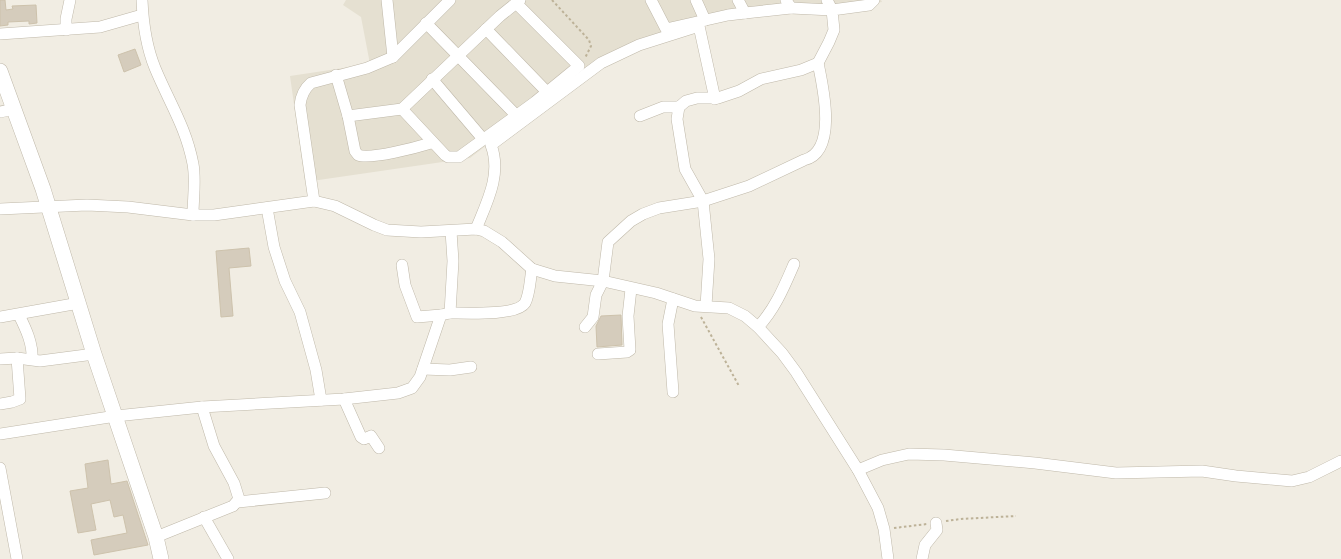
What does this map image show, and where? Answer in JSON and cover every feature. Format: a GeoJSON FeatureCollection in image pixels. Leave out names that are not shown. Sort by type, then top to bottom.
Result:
{"type":"FeatureCollection","features":[{"type":"Feature","properties":{"kind":"street"},"geometry":{"type":"LineString","coordinates":[[66,30],[70,0]]}},
{"type":"Feature","properties":{"kind":"street"},"geometry":{"type":"LineString","coordinates":[[142,0],[142,15],[149,51],[155,69],[182,123],[194,167],[193,215]]}},
{"type":"Feature","properties":{"kind":"street"},"geometry":{"type":"LineString","coordinates":[[387,0],[393,57]]}},
{"type":"Feature","properties":{"kind":"street"},"geometry":{"type":"LineString","coordinates":[[314,202],[300,105],[300,98],[306,88],[311,83],[366,68],[393,57],[450,0]]}},
{"type":"Feature","properties":{"kind":"street"},"geometry":{"type":"LineString","coordinates":[[651,0],[666,29],[788,4],[869,5],[874,0]]}},
{"type":"Feature","properties":{"kind":"street"},"geometry":{"type":"LineString","coordinates":[[696,0],[705,20]]}},
{"type":"Feature","properties":{"kind":"street"},"geometry":{"type":"LineString","coordinates":[[738,0],[745,13]]}},
{"type":"Feature","properties":{"kind":"street"},"geometry":{"type":"LineString","coordinates":[[348,116],[402,109],[432,79],[460,56],[486,29],[518,2],[579,66],[463,155],[453,158],[445,155],[431,143],[402,109]]}},
{"type":"Feature","properties":{"kind":"street"},"geometry":{"type":"LineString","coordinates":[[585,327],[593,316],[596,295],[603,281],[608,242],[631,220],[658,208],[703,201],[749,186],[804,160],[811,159],[815,155],[822,144],[825,131],[823,93],[818,63],[834,30],[830,5]]}},
{"type":"Feature","properties":{"kind":"street"},"geometry":{"type":"LineString","coordinates":[[0,34],[100,27],[142,15]]}},
{"type":"Feature","properties":{"kind":"street"},"geometry":{"type":"LineString","coordinates":[[426,23],[516,116]]}},
{"type":"Feature","properties":{"kind":"street"},"geometry":{"type":"LineString","coordinates":[[476,229],[494,179],[495,156],[491,145],[602,63],[639,46],[700,26],[715,99]]}},
{"type":"Feature","properties":{"kind":"street"},"geometry":{"type":"LineString","coordinates":[[486,29],[547,92]]}},
{"type":"Feature","properties":{"kind":"street"},"geometry":{"type":"LineString","coordinates":[[701,306],[709,259],[703,201],[685,168],[676,119],[679,108],[686,101],[692,99],[715,99],[739,91],[761,79],[801,70],[818,63]]}},
{"type":"Feature","properties":{"kind":"street"},"geometry":{"type":"LineString","coordinates":[[0,71],[7,111],[48,206],[94,354],[156,537],[161,559]]}},
{"type":"Feature","properties":{"kind":"street"},"geometry":{"type":"LineString","coordinates":[[336,75],[348,116],[355,151],[360,156],[431,143]]}},
{"type":"Feature","properties":{"kind":"street"},"geometry":{"type":"LineString","coordinates":[[432,79],[483,140]]}},
{"type":"Feature","properties":{"kind":"street"},"geometry":{"type":"LineString","coordinates":[[640,116],[667,106],[679,108]]}},
{"type":"Feature","properties":{"kind":"street"},"geometry":{"type":"LineString","coordinates":[[0,209],[87,205],[128,207],[193,215],[214,215],[314,202],[334,206],[387,230],[421,232],[476,229],[484,231],[502,242],[532,269],[555,276],[603,281],[701,306],[729,308],[745,316],[758,326],[796,372],[858,470],[874,500],[884,529],[888,559]]}},
{"type":"Feature","properties":{"kind":"street"},"geometry":{"type":"LineString","coordinates":[[267,208],[274,246],[285,281],[300,312],[316,370],[321,400]]}},
{"type":"Feature","properties":{"kind":"street"},"geometry":{"type":"LineString","coordinates":[[0,434],[116,416],[202,407],[344,399],[408,391],[416,384],[445,314],[453,261],[451,231]]}},
{"type":"Feature","properties":{"kind":"street"},"geometry":{"type":"LineString","coordinates":[[758,326],[775,304],[794,264]]}},
{"type":"Feature","properties":{"kind":"street"},"geometry":{"type":"LineString","coordinates":[[402,265],[405,285],[417,317],[518,309],[525,302],[532,269]]}},
{"type":"Feature","properties":{"kind":"street"},"geometry":{"type":"LineString","coordinates":[[598,354],[627,352],[630,350],[628,316],[631,289]]}},
{"type":"Feature","properties":{"kind":"street"},"geometry":{"type":"LineString","coordinates":[[673,300],[668,324],[673,392]]}},
{"type":"Feature","properties":{"kind":"street"},"geometry":{"type":"LineString","coordinates":[[0,318],[79,303]]}},
{"type":"Feature","properties":{"kind":"street"},"geometry":{"type":"LineString","coordinates":[[18,315],[24,324],[32,349],[32,360]]}},
{"type":"Feature","properties":{"kind":"street"},"geometry":{"type":"LineString","coordinates":[[0,360],[17,358],[40,361],[94,354]]}},
{"type":"Feature","properties":{"kind":"street"},"geometry":{"type":"LineString","coordinates":[[0,404],[20,399],[17,358]]}},
{"type":"Feature","properties":{"kind":"street"},"geometry":{"type":"LineString","coordinates":[[423,369],[450,370],[471,367]]}},
{"type":"Feature","properties":{"kind":"street"},"geometry":{"type":"LineString","coordinates":[[344,399],[364,439],[371,436],[379,448]]}},
{"type":"Feature","properties":{"kind":"street"},"geometry":{"type":"LineString","coordinates":[[202,407],[214,446],[238,493],[238,502]]}},
{"type":"Feature","properties":{"kind":"street"},"geometry":{"type":"LineString","coordinates":[[858,470],[882,460],[909,454],[944,455],[1116,473],[1202,471],[1292,481],[1308,477],[1341,461]]}},
{"type":"Feature","properties":{"kind":"street"},"geometry":{"type":"LineString","coordinates":[[0,468],[18,559]]}},
{"type":"Feature","properties":{"kind":"street"},"geometry":{"type":"LineString","coordinates":[[156,537],[233,506],[238,502],[325,493]]}},
{"type":"Feature","properties":{"kind":"street"},"geometry":{"type":"LineString","coordinates":[[204,517],[228,559]]}},
{"type":"Feature","properties":{"kind":"street"},"geometry":{"type":"LineString","coordinates":[[922,559],[926,545],[937,530],[936,523]]}},
{"type":"Feature","properties":{"kind":"street"},"geometry":{"type":"LineString","coordinates":[[0,529],[12,526]]}},
{"type":"Feature","properties":{"kind":"path"},"geometry":{"type":"LineString","coordinates":[[552,0],[591,43],[590,50],[579,66]]}},
{"type":"Feature","properties":{"kind":"path"},"geometry":{"type":"LineString","coordinates":[[701,306],[740,386]]}},
{"type":"Feature","properties":{"kind":"path"},"geometry":{"type":"LineString","coordinates":[[884,529],[961,518],[1016,516]]}},
{"type":"Feature","properties":{"kind":"shaded area"},"geometry":{"type":"Polygon","coordinates":[[[346,0],[881,0],[882,2],[708,22],[598,59],[470,158],[305,182],[290,76],[370,64],[361,17],[343,5],[346,0]]]}},
{"type":"Feature","properties":{"kind":"building"},"geometry":{"type":"Polygon","coordinates":[[[0,0],[5,0],[6,10],[13,9],[12,6],[36,5],[37,23],[29,24],[29,21],[8,22],[8,25],[0,26],[0,0]]]}},
{"type":"Feature","properties":{"kind":"building"},"geometry":{"type":"Polygon","coordinates":[[[135,49],[141,65],[124,72],[118,55],[135,49]]]}},
{"type":"Feature","properties":{"kind":"building"},"geometry":{"type":"Polygon","coordinates":[[[249,248],[251,266],[229,268],[233,316],[221,317],[216,251],[249,248]]]}},
{"type":"Feature","properties":{"kind":"building"},"geometry":{"type":"Polygon","coordinates":[[[621,315],[622,345],[597,347],[596,326],[601,316],[621,315]]]}},
{"type":"Feature","properties":{"kind":"building"},"geometry":{"type":"Polygon","coordinates":[[[108,460],[111,484],[127,481],[148,545],[94,555],[91,540],[127,533],[123,515],[114,517],[110,500],[91,504],[96,530],[78,533],[70,491],[88,488],[85,464],[108,460]]]}}]}
